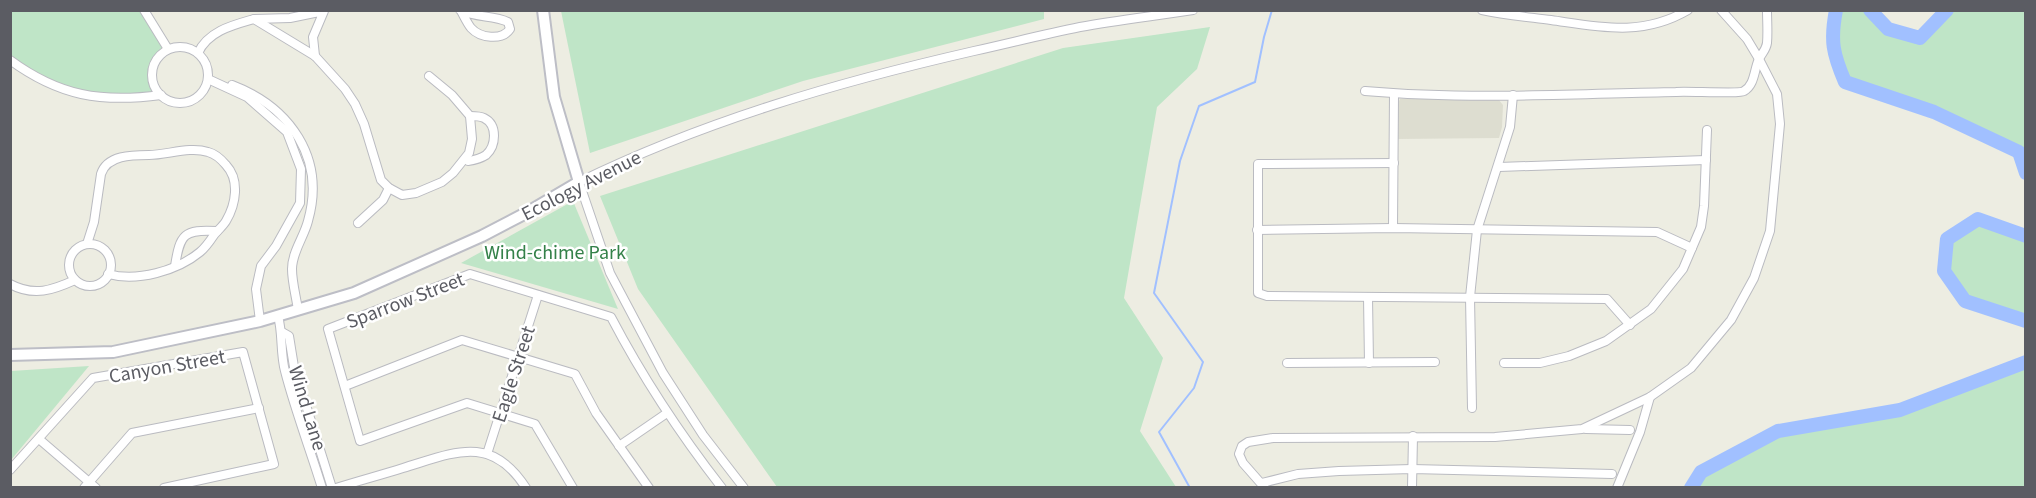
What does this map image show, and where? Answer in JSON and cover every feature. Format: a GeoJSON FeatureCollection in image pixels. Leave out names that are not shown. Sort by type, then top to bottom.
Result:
{"type":"FeatureCollection","features":[{"type":"Feature","properties":{"kind":"street"},"geometry":{"type":"LineString","coordinates":[[144,10],[168,49]]}},
{"type":"Feature","properties":{"kind":"street"},"geometry":{"type":"LineString","coordinates":[[543,10],[554,97],[579,182],[610,273],[663,373],[704,435],[744,488]]}},
{"type":"Feature","properties":{"kind":"street","name":"Ecology Avenue"},"geometry":{"type":"LineString","coordinates":[[10,355],[113,352],[278,316],[354,293],[482,236],[579,182],[626,159],[828,87],[1080,27],[1193,10]]}},
{"type":"Feature","properties":{"kind":"street"},"geometry":{"type":"LineString","coordinates":[[1482,10],[1621,29],[1653,25],[1688,10]]}},
{"type":"Feature","properties":{"kind":"street"},"geometry":{"type":"LineString","coordinates":[[1582,429],[1650,397],[1691,368],[1731,320],[1754,278],[1770,231],[1780,124],[1777,94],[1747,39],[1721,10]]}},
{"type":"Feature","properties":{"kind":"street"},"geometry":{"type":"LineString","coordinates":[[1365,91],[1394,94],[1513,95],[1708,91],[1742,93],[1751,82],[1767,44],[1767,10]]}},
{"type":"Feature","properties":{"kind":"street"},"geometry":{"type":"LineString","coordinates":[[198,53],[220,30],[254,19],[290,18],[325,11]]}},
{"type":"Feature","properties":{"kind":"street"},"geometry":{"type":"LineString","coordinates":[[315,56],[314,37],[317,25],[325,11]]}},
{"type":"Feature","properties":{"kind":"street"},"geometry":{"type":"LineString","coordinates":[[461,11],[472,16],[501,19],[508,22],[510,29],[507,34],[499,37],[479,33],[471,28],[461,11]]}},
{"type":"Feature","properties":{"kind":"street"},"geometry":{"type":"LineString","coordinates":[[254,19],[315,56],[345,88],[364,124],[381,180],[389,188],[402,195],[416,194],[442,182],[466,159],[472,139],[470,116],[452,95],[429,76]]}},
{"type":"Feature","properties":{"kind":"street"},"geometry":{"type":"LineString","coordinates":[[10,60],[44,82],[77,93],[111,98],[160,95],[176,103],[194,100],[206,87],[208,76],[204,59],[187,47],[168,49],[155,62],[152,70],[152,79],[160,95]]}},
{"type":"Feature","properties":{"kind":"street"},"geometry":{"type":"LineString","coordinates":[[208,76],[264,100],[284,116],[303,144],[311,170],[312,185],[308,222],[292,267],[298,310]]}},
{"type":"Feature","properties":{"kind":"street"},"geometry":{"type":"LineString","coordinates":[[208,76],[247,97],[286,132],[301,169],[300,203],[276,246],[261,266],[256,289],[260,321]]}},
{"type":"Feature","properties":{"kind":"street"},"geometry":{"type":"LineString","coordinates":[[1393,228],[1394,94]]}},
{"type":"Feature","properties":{"kind":"street"},"geometry":{"type":"LineString","coordinates":[[1472,408],[1470,297],[1477,230],[1510,127],[1513,95]]}},
{"type":"Feature","properties":{"kind":"street"},"geometry":{"type":"LineString","coordinates":[[466,159],[468,161],[477,160],[485,156],[491,149],[494,132],[491,124],[483,117],[470,116]]}},
{"type":"Feature","properties":{"kind":"street"},"geometry":{"type":"LineString","coordinates":[[1504,363],[1540,363],[1569,356],[1605,341],[1630,326],[1651,309],[1683,269],[1701,227],[1707,130]]}},
{"type":"Feature","properties":{"kind":"street"},"geometry":{"type":"LineString","coordinates":[[87,244],[94,222],[102,169],[115,159],[189,150],[207,151],[219,157],[230,169],[235,192],[233,205],[225,223],[201,251],[187,261],[150,274],[135,277],[108,274]]}},
{"type":"Feature","properties":{"kind":"street"},"geometry":{"type":"LineString","coordinates":[[1499,167],[1706,160]]}},
{"type":"Feature","properties":{"kind":"street"},"geometry":{"type":"LineString","coordinates":[[1394,163],[1258,164],[1258,293],[1267,296],[1607,299],[1630,326]]}},
{"type":"Feature","properties":{"kind":"street"},"geometry":{"type":"LineString","coordinates":[[358,223],[383,200],[389,188]]}},
{"type":"Feature","properties":{"kind":"street"},"geometry":{"type":"LineString","coordinates":[[1257,230],[1393,228],[1657,232],[1692,248]]}},
{"type":"Feature","properties":{"kind":"street"},"geometry":{"type":"LineString","coordinates":[[175,266],[178,243],[187,233],[200,230],[217,231]]}},
{"type":"Feature","properties":{"kind":"street"},"geometry":{"type":"LineString","coordinates":[[87,244],[98,246],[107,253],[111,263],[108,274],[99,283],[93,285],[75,280],[69,268],[71,256],[80,246],[87,244]]}},
{"type":"Feature","properties":{"kind":"street","name":"Sparrow Street"},"geometry":{"type":"LineString","coordinates":[[573,488],[535,424],[467,403],[360,441],[328,329],[470,274],[611,317],[638,367],[667,413],[722,488]]}},
{"type":"Feature","properties":{"kind":"street"},"geometry":{"type":"LineString","coordinates":[[10,284],[17,288],[34,291],[51,291],[75,280]]}},
{"type":"Feature","properties":{"kind":"street","name":"Eagle Street"},"geometry":{"type":"LineString","coordinates":[[487,454],[538,295]]}},
{"type":"Feature","properties":{"kind":"street"},"geometry":{"type":"LineString","coordinates":[[1368,297],[1369,363]]}},
{"type":"Feature","properties":{"kind":"street","name":"Wind Lane"},"geometry":{"type":"LineString","coordinates":[[278,316],[282,332],[280,337],[284,369],[322,488]]}},
{"type":"Feature","properties":{"kind":"street","name":"Wind Lane"},"geometry":{"type":"LineString","coordinates":[[282,332],[289,336],[294,366],[334,488]]}},
{"type":"Feature","properties":{"kind":"street"},"geometry":{"type":"LineString","coordinates":[[345,386],[462,340],[574,374],[596,413],[648,488]]}},
{"type":"Feature","properties":{"kind":"street","name":"Canyon Street"},"geometry":{"type":"LineString","coordinates":[[10,470],[93,378],[243,352],[274,464],[164,488]]}},
{"type":"Feature","properties":{"kind":"street"},"geometry":{"type":"LineString","coordinates":[[1287,363],[1435,362]]}},
{"type":"Feature","properties":{"kind":"street"},"geometry":{"type":"LineString","coordinates":[[1617,488],[1641,432],[1650,397]]}},
{"type":"Feature","properties":{"kind":"street"},"geometry":{"type":"LineString","coordinates":[[39,439],[90,486],[132,433],[259,408]]}},
{"type":"Feature","properties":{"kind":"street"},"geometry":{"type":"LineString","coordinates":[[619,446],[667,413]]}},
{"type":"Feature","properties":{"kind":"street"},"geometry":{"type":"LineString","coordinates":[[1612,474],[1412,469],[1298,474],[1263,485],[1243,463],[1239,454],[1242,446],[1248,441],[1274,438],[1495,437],[1582,429],[1630,430]]}},
{"type":"Feature","properties":{"kind":"street"},"geometry":{"type":"LineString","coordinates":[[1412,488],[1413,436]]}},
{"type":"Feature","properties":{"kind":"street"},"geometry":{"type":"LineString","coordinates":[[334,488],[448,453],[468,450],[487,454],[505,462],[526,488]]}},
{"type":"Feature","properties":{"kind":"shaded area"},"geometry":{"type":"Polygon","coordinates":[[[1400,99],[1498,99],[1503,105],[1499,138],[1397,139],[1397,105],[1400,99]]]}},
{"type":"Feature","properties":{"kind":"green space"},"geometry":{"type":"Polygon","coordinates":[[[1044,10],[1044,19],[803,81],[590,153],[561,11],[1044,10]]]}},
{"type":"Feature","properties":{"kind":"green space"},"geometry":{"type":"Polygon","coordinates":[[[1836,10],[1870,11],[1888,29],[1920,38],[1947,11],[2025,11],[2025,173],[2019,151],[1934,112],[1845,82],[1834,47],[1833,30],[1836,10]]]}},
{"type":"Feature","properties":{"kind":"green space"},"geometry":{"type":"Polygon","coordinates":[[[10,11],[144,11],[168,49],[158,59],[153,70],[154,82],[161,95],[137,98],[59,88],[11,60],[10,11]]]}},
{"type":"Feature","properties":{"kind":"green space"},"geometry":{"type":"Polygon","coordinates":[[[1210,27],[1197,69],[1157,107],[1124,298],[1163,358],[1140,431],[1176,487],[777,487],[638,289],[600,196],[1063,48],[1210,27]]]}},
{"type":"Feature","properties":{"kind":"green space","name":"Wind-chime Park"},"geometry":{"type":"Polygon","coordinates":[[[573,201],[618,309],[461,263],[573,201]]]}},
{"type":"Feature","properties":{"kind":"green space"},"geometry":{"type":"Polygon","coordinates":[[[1978,219],[2025,236],[2025,321],[1965,301],[1944,271],[1947,239],[1978,219]]]}},
{"type":"Feature","properties":{"kind":"green space"},"geometry":{"type":"Polygon","coordinates":[[[2025,362],[2025,487],[1691,487],[1701,472],[1778,431],[1900,410],[2025,362]]]}},
{"type":"Feature","properties":{"kind":"green space"},"geometry":{"type":"Polygon","coordinates":[[[89,366],[11,460],[11,371],[89,366]]]}},
{"type":"Feature","properties":{"kind":"waterway"},"geometry":{"type":"LineString","coordinates":[[1190,488],[1159,432],[1194,388],[1203,362],[1154,293],[1180,161],[1199,106],[1255,82],[1272,10]]}},
{"type":"Feature","properties":{"kind":"waterway"},"geometry":{"type":"LineString","coordinates":[[1836,10],[1833,30],[1834,47],[1845,82],[1934,112],[2019,152],[2026,173]]}},
{"type":"Feature","properties":{"kind":"waterway"},"geometry":{"type":"LineString","coordinates":[[1870,10],[1888,29],[1920,38],[1947,10]]}},
{"type":"Feature","properties":{"kind":"waterway"},"geometry":{"type":"LineString","coordinates":[[2026,236],[1978,219],[1947,239],[1944,271],[1965,301],[2026,321]]}},
{"type":"Feature","properties":{"kind":"waterway"},"geometry":{"type":"LineString","coordinates":[[1691,488],[1701,472],[1778,431],[1900,410],[2026,362]]}}]}
